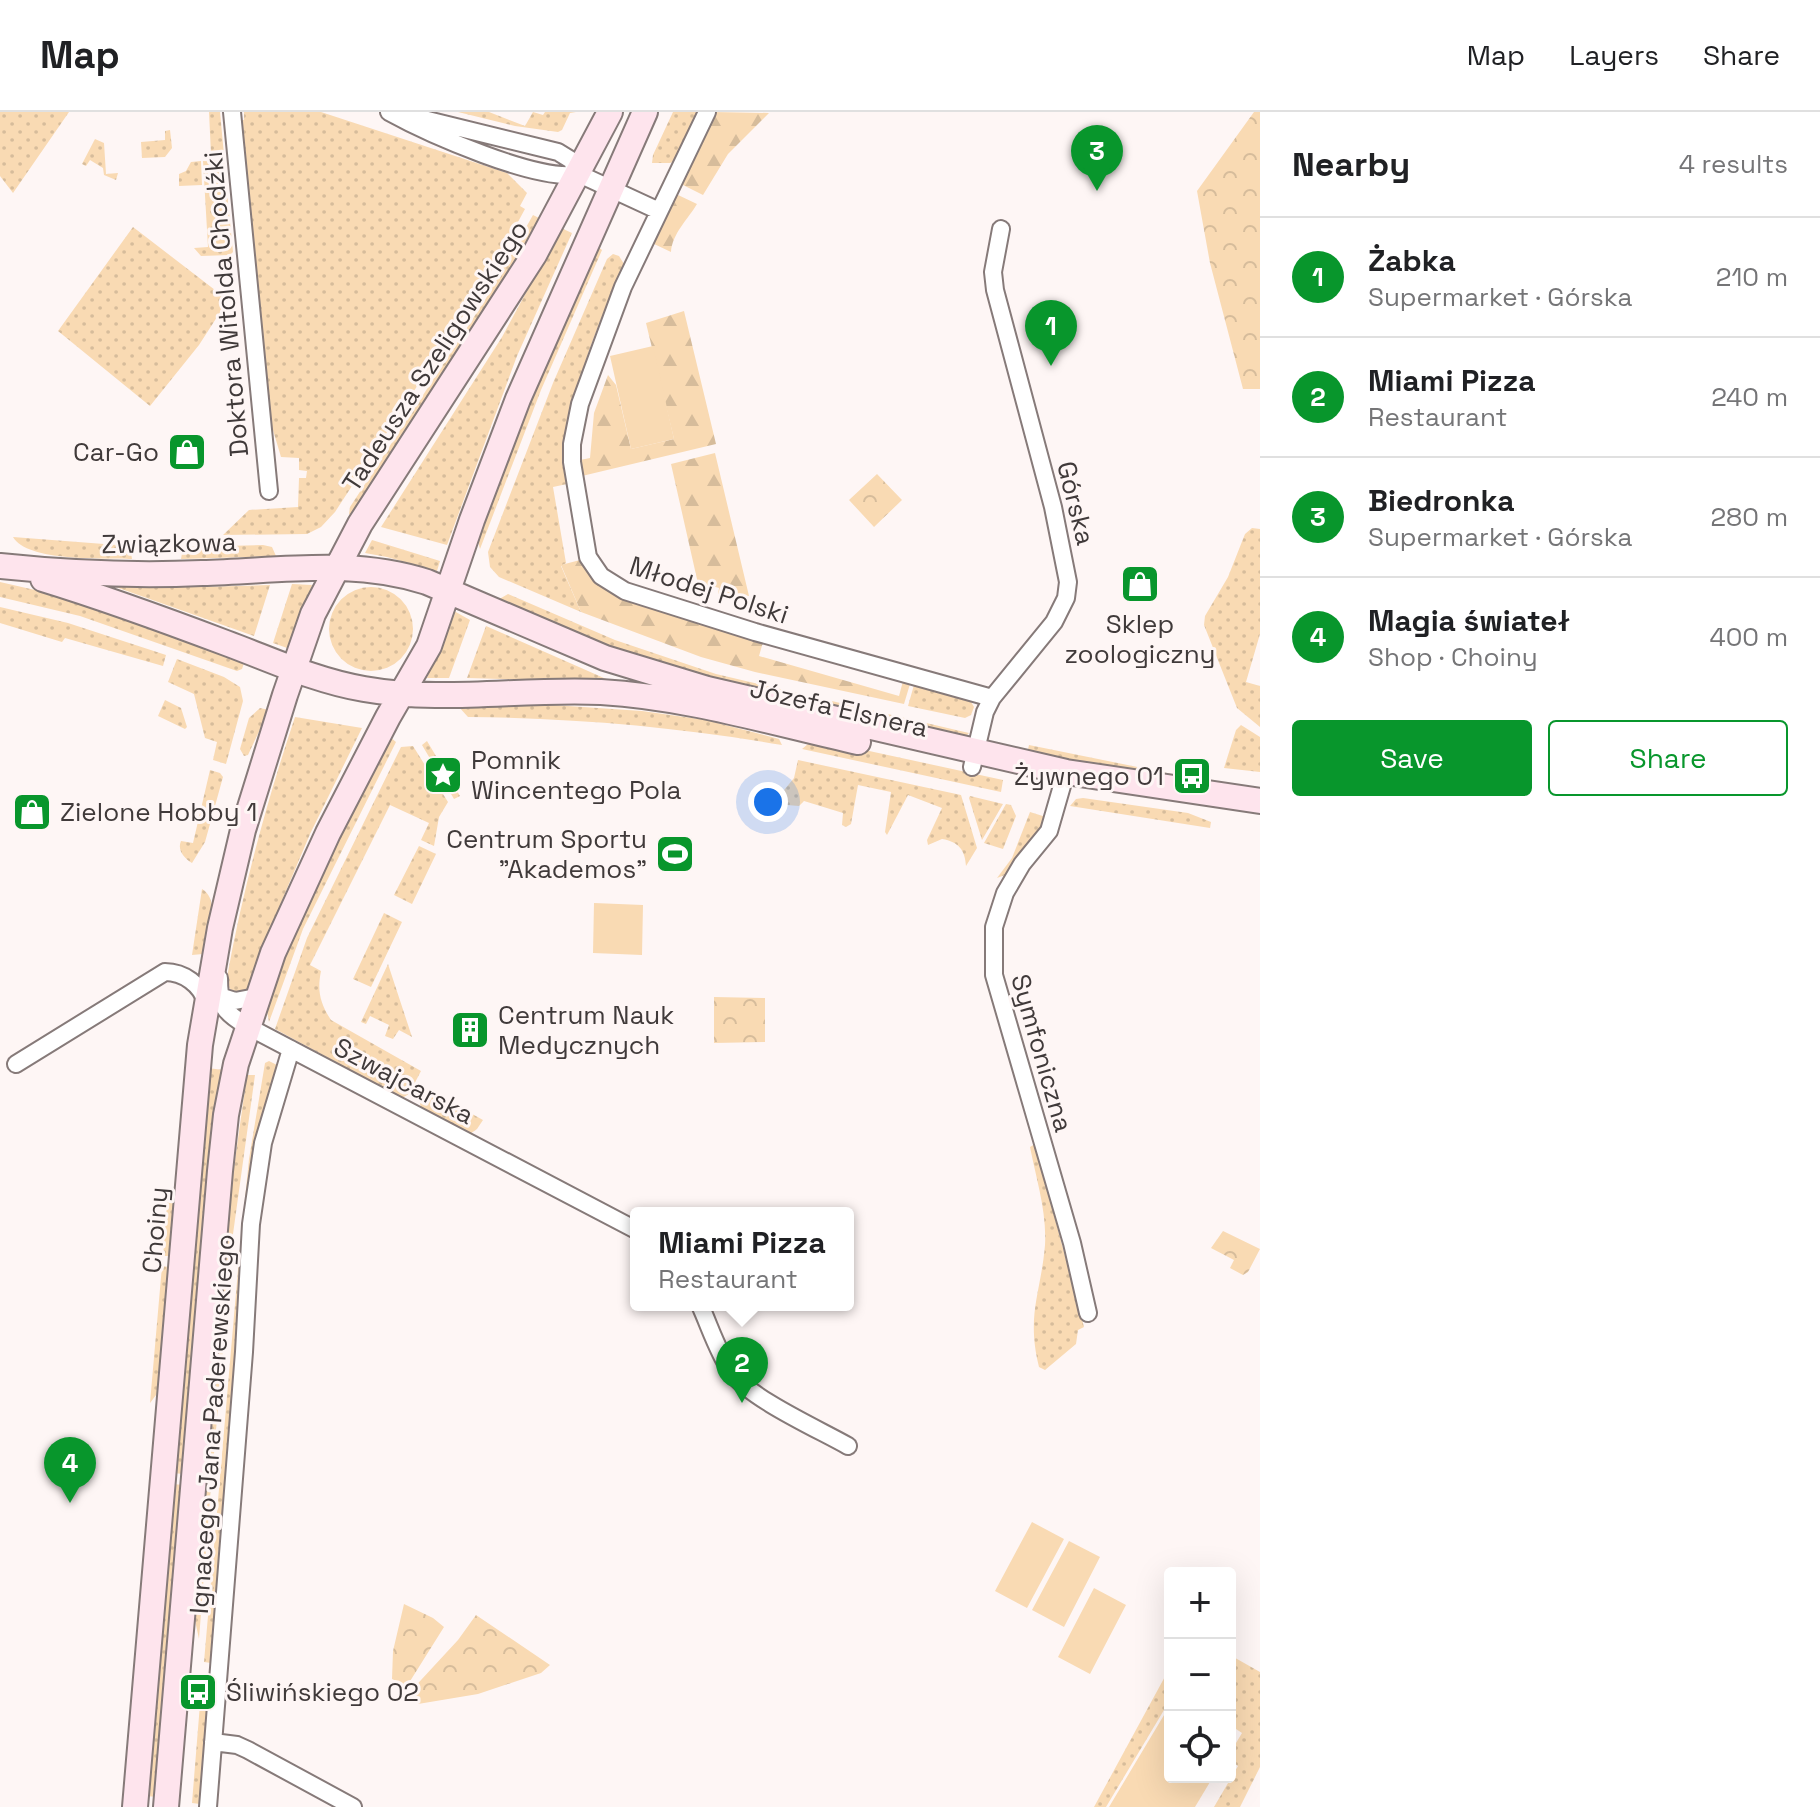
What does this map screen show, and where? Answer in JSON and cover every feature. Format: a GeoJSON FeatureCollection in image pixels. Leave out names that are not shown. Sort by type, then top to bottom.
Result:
{"type":"FeatureCollection","features":[{"type":"Feature","properties":{"kind":"street","name":"Doktora Witolda Chodźki"},"geometry":{"type":"LineString","coordinates":[[232,112],[269,491]]}},
{"type":"Feature","properties":{"kind":"street"},"geometry":{"type":"LineString","coordinates":[[389,112],[426,132],[495,158],[564,177],[579,174],[659,211]]}},
{"type":"Feature","properties":{"kind":"street"},"geometry":{"type":"LineString","coordinates":[[395,112],[558,152],[571,160],[579,174]]}},
{"type":"Feature","properties":{"kind":"street","name":"Tadeusza Szeligowskiego"},"geometry":{"type":"LineString","coordinates":[[293,669],[313,614],[360,524],[502,309],[579,174],[610,112]]}},
{"type":"Feature","properties":{"kind":"street"},"geometry":{"type":"LineString","coordinates":[[166,1807],[220,1171],[231,1088],[247,1026],[256,997],[307,876],[429,646],[506,428],[645,112]]}},
{"type":"Feature","properties":{"kind":"street","name":"Młodej Polski"},"geometry":{"type":"LineString","coordinates":[[707,112],[619,296],[580,404],[572,462],[588,557],[601,576],[625,591],[755,632],[992,698]]}},
{"type":"Feature","properties":{"kind":"street","name":"Górska"},"geometry":{"type":"LineString","coordinates":[[974,760],[985,712],[992,698],[1054,622],[1066,598],[1068,582],[1053,507],[995,290],[993,272],[1001,229]]}},
{"type":"Feature","properties":{"kind":"street","name":"Związkowa"},"geometry":{"type":"LineString","coordinates":[[1,566],[150,575],[337,567],[397,573],[449,591]]}},
{"type":"Feature","properties":{"kind":"street","name":"Związkowa"},"geometry":{"type":"LineString","coordinates":[[1,566],[140,610],[293,669],[341,684],[403,694]]}},
{"type":"Feature","properties":{"kind":"street","name":"Józefa Elsnera"},"geometry":{"type":"LineString","coordinates":[[449,591],[562,641],[652,674],[974,760]]}},
{"type":"Feature","properties":{"kind":"street","name":"Choiny"},"geometry":{"type":"LineString","coordinates":[[135,1807],[199,1057],[213,1000],[213,964],[220,928],[255,790],[293,669]]}},
{"type":"Feature","properties":{"kind":"street","name":"Józefa Elsnera"},"geometry":{"type":"LineString","coordinates":[[403,694],[547,691],[634,695],[1260,816]]}},
{"type":"Feature","properties":{"kind":"street","name":"Józefa Elsnera"},"geometry":{"type":"LineString","coordinates":[[1065,780],[1260,801]]}},
{"type":"Feature","properties":{"kind":"street","name":"Symfoniczna"},"geometry":{"type":"LineString","coordinates":[[1065,780],[1049,831],[1022,864],[1005,893],[994,927],[994,975],[1072,1243],[1088,1313]]}},
{"type":"Feature","properties":{"kind":"street"},"geometry":{"type":"LineString","coordinates":[[220,928],[213,1000],[235,1001],[256,997]]}},
{"type":"Feature","properties":{"kind":"street"},"geometry":{"type":"LineString","coordinates":[[16,1064],[165,972],[179,975],[198,973],[213,964]]}},
{"type":"Feature","properties":{"kind":"street","name":"Szwajcarska"},"geometry":{"type":"LineString","coordinates":[[179,975],[198,986],[247,1026],[630,1227]]}},
{"type":"Feature","properties":{"kind":"street","name":"Ignacego Jana Paderewskiego"},"geometry":{"type":"LineString","coordinates":[[208,1807],[244,1352],[251,1224],[263,1143],[291,1049]]}},
{"type":"Feature","properties":{"kind":"street"},"geometry":{"type":"LineString","coordinates":[[703,1311],[732,1372],[741,1382],[758,1395],[848,1446]]}},
{"type":"Feature","properties":{"kind":"street"},"geometry":{"type":"LineString","coordinates":[[213,1742],[237,1745],[248,1750],[353,1807]]}},
{"type":"Feature","properties":{"kind":"green space"},"geometry":{"type":"Polygon","coordinates":[[[0,112],[69,112],[13,193],[0,176],[0,112]]]}},
{"type":"Feature","properties":{"kind":"green space"},"geometry":{"type":"Polygon","coordinates":[[[209,112],[220,112],[224,155],[211,154],[209,112]]]}},
{"type":"Feature","properties":{"kind":"green space"},"geometry":{"type":"Polygon","coordinates":[[[244,112],[321,112],[507,173],[527,193],[520,206],[525,209],[487,279],[335,512],[321,527],[307,534],[223,535],[249,510],[298,507],[299,478],[306,478],[307,471],[299,470],[299,458],[281,457],[267,410],[240,120],[244,120],[244,112]]]}},
{"type":"Feature","properties":{"kind":"green space"},"geometry":{"type":"Polygon","coordinates":[[[458,112],[489,112],[525,126],[533,112],[543,115],[545,112],[576,112],[570,113],[558,132],[515,126],[458,112]]]}},
{"type":"Feature","properties":{"kind":"green space"},"geometry":{"type":"Polygon","coordinates":[[[673,112],[699,112],[675,161],[652,163],[653,155],[673,112]]]}},
{"type":"Feature","properties":{"kind":"green space"},"geometry":{"type":"Polygon","coordinates":[[[714,112],[769,113],[728,154],[703,195],[681,184],[714,112]]]}},
{"type":"Feature","properties":{"kind":"green space"},"geometry":{"type":"Polygon","coordinates":[[[1254,112],[1260,112],[1260,389],[1243,389],[1210,263],[1197,191],[1254,112]]]}},
{"type":"Feature","properties":{"kind":"green space"},"geometry":{"type":"Polygon","coordinates":[[[170,130],[172,148],[165,157],[142,158],[141,142],[165,140],[165,131],[170,130]]]}},
{"type":"Feature","properties":{"kind":"green space"},"geometry":{"type":"Polygon","coordinates":[[[95,139],[104,143],[106,174],[118,173],[116,180],[104,175],[103,168],[90,160],[86,166],[82,164],[95,139]]]}},
{"type":"Feature","properties":{"kind":"green space"},"geometry":{"type":"Polygon","coordinates":[[[201,161],[202,185],[179,186],[179,174],[186,171],[191,162],[201,161]]]}},
{"type":"Feature","properties":{"kind":"green space"},"geometry":{"type":"Polygon","coordinates":[[[203,161],[224,162],[233,252],[230,255],[201,256],[194,248],[208,247],[203,161]]]}},
{"type":"Feature","properties":{"kind":"green space"},"geometry":{"type":"Polygon","coordinates":[[[676,194],[697,204],[677,233],[671,252],[652,243],[676,194]]]}},
{"type":"Feature","properties":{"kind":"green space"},"geometry":{"type":"Polygon","coordinates":[[[533,215],[543,220],[353,517],[349,514],[350,507],[485,300],[533,215]]]}},
{"type":"Feature","properties":{"kind":"green space"},"geometry":{"type":"Polygon","coordinates":[[[133,227],[228,300],[199,345],[150,406],[58,331],[133,227]]]}},
{"type":"Feature","properties":{"kind":"green space"},"geometry":{"type":"Polygon","coordinates":[[[561,228],[572,233],[517,356],[447,545],[381,527],[502,337],[561,228]]]}},
{"type":"Feature","properties":{"kind":"green space"},"geometry":{"type":"Polygon","coordinates":[[[596,245],[602,250],[541,390],[480,549],[477,537],[507,452],[596,245]]]}},
{"type":"Feature","properties":{"kind":"green space"},"geometry":{"type":"Polygon","coordinates":[[[613,254],[619,256],[624,264],[582,371],[570,427],[567,484],[553,487],[566,563],[561,566],[581,612],[499,577],[490,567],[488,552],[553,383],[607,259],[613,254]]]}},
{"type":"Feature","properties":{"kind":"green space"},"geometry":{"type":"Polygon","coordinates":[[[684,311],[716,444],[582,476],[580,460],[590,458],[594,413],[608,375],[616,385],[631,449],[674,439],[646,323],[684,311]]]}},
{"type":"Feature","properties":{"kind":"green space"},"geometry":{"type":"Polygon","coordinates":[[[653,346],[674,439],[631,449],[610,356],[653,346]]]}},
{"type":"Feature","properties":{"kind":"green space"},"geometry":{"type":"Polygon","coordinates":[[[715,453],[749,596],[728,593],[727,597],[718,594],[719,588],[709,585],[699,588],[671,464],[715,453]]]}},
{"type":"Feature","properties":{"kind":"green space"},"geometry":{"type":"Polygon","coordinates":[[[877,474],[902,500],[874,527],[849,500],[877,474]]]}},
{"type":"Feature","properties":{"kind":"green space"},"geometry":{"type":"Polygon","coordinates":[[[1252,528],[1260,529],[1260,634],[1246,682],[1260,686],[1260,727],[1237,708],[1204,625],[1205,616],[1228,577],[1245,534],[1252,528]]]}},
{"type":"Feature","properties":{"kind":"green space"},"geometry":{"type":"Polygon","coordinates":[[[13,537],[130,546],[132,559],[50,555],[21,545],[13,537]]]}},
{"type":"Feature","properties":{"kind":"green space"},"geometry":{"type":"Polygon","coordinates":[[[372,540],[440,561],[437,571],[365,553],[372,540]]]}},
{"type":"Feature","properties":{"kind":"green space"},"geometry":{"type":"Polygon","coordinates":[[[183,547],[272,547],[276,556],[181,559],[183,547]]]}},
{"type":"Feature","properties":{"kind":"green space"},"geometry":{"type":"Polygon","coordinates":[[[580,560],[600,583],[763,642],[759,656],[899,696],[903,681],[910,684],[904,704],[755,672],[701,657],[581,612],[561,565],[580,560]]]}},
{"type":"Feature","properties":{"kind":"green space"},"geometry":{"type":"Polygon","coordinates":[[[96,580],[199,587],[270,585],[254,636],[96,580]]]}},
{"type":"Feature","properties":{"kind":"green space"},"geometry":{"type":"Polygon","coordinates":[[[0,582],[61,596],[244,663],[242,669],[237,671],[80,616],[0,597],[0,582]]]}},
{"type":"Feature","properties":{"kind":"green space"},"geometry":{"type":"Polygon","coordinates":[[[292,584],[312,585],[290,649],[273,643],[292,584]]]}},
{"type":"Feature","properties":{"kind":"green space"},"geometry":{"type":"Polygon","coordinates":[[[371,587],[387,590],[401,599],[410,613],[413,629],[410,645],[401,659],[387,668],[371,671],[355,668],[341,659],[332,645],[329,629],[332,613],[341,599],[355,590],[371,587]]]}},
{"type":"Feature","properties":{"kind":"green space"},"geometry":{"type":"Polygon","coordinates":[[[508,594],[615,640],[716,674],[969,733],[965,737],[670,672],[496,601],[508,594]]]}},
{"type":"Feature","properties":{"kind":"green space"},"geometry":{"type":"Polygon","coordinates":[[[0,607],[68,623],[166,655],[163,666],[65,638],[62,642],[0,623],[0,607]]]}},
{"type":"Feature","properties":{"kind":"green space"},"geometry":{"type":"Polygon","coordinates":[[[454,611],[470,620],[449,678],[427,678],[454,611]]]}},
{"type":"Feature","properties":{"kind":"green space"},"geometry":{"type":"Polygon","coordinates":[[[486,626],[613,682],[467,678],[486,626]]]}},
{"type":"Feature","properties":{"kind":"green space"},"geometry":{"type":"Polygon","coordinates":[[[177,659],[224,677],[240,687],[243,701],[226,764],[213,760],[217,742],[205,738],[194,694],[168,682],[177,659]]]}},
{"type":"Feature","properties":{"kind":"green space"},"geometry":{"type":"Polygon","coordinates":[[[914,685],[970,700],[974,707],[971,715],[965,718],[908,706],[914,685]]]}},
{"type":"Feature","properties":{"kind":"green space"},"geometry":{"type":"Polygon","coordinates":[[[165,700],[181,708],[185,729],[158,716],[165,700]]]}},
{"type":"Feature","properties":{"kind":"green space"},"geometry":{"type":"Polygon","coordinates":[[[553,705],[642,711],[706,720],[779,739],[782,745],[625,725],[468,717],[458,706],[553,705]]]}},
{"type":"Feature","properties":{"kind":"green space"},"geometry":{"type":"Polygon","coordinates":[[[260,708],[269,710],[248,755],[244,756],[240,749],[249,718],[260,708]]]}},
{"type":"Feature","properties":{"kind":"green space"},"geometry":{"type":"Polygon","coordinates":[[[295,717],[362,728],[310,834],[249,990],[234,994],[226,983],[239,915],[295,717]]]}},
{"type":"Feature","properties":{"kind":"green space"},"geometry":{"type":"Polygon","coordinates":[[[1241,725],[1260,737],[1260,772],[1224,768],[1236,730],[1241,725]]]}},
{"type":"Feature","properties":{"kind":"green space"},"geometry":{"type":"Polygon","coordinates":[[[390,737],[396,742],[303,929],[269,1022],[266,1005],[306,901],[390,737]]]}},
{"type":"Feature","properties":{"kind":"green space"},"geometry":{"type":"Polygon","coordinates":[[[814,739],[1003,780],[1001,792],[802,749],[814,739]]]}},
{"type":"Feature","properties":{"kind":"green space"},"geometry":{"type":"Polygon","coordinates":[[[427,741],[460,796],[454,799],[422,745],[427,741]]]}},
{"type":"Feature","properties":{"kind":"green space"},"geometry":{"type":"Polygon","coordinates":[[[1029,745],[1172,774],[1172,776],[1026,758],[1029,745]]]}},
{"type":"Feature","properties":{"kind":"green space"},"geometry":{"type":"Polygon","coordinates":[[[413,746],[448,802],[439,817],[434,846],[421,840],[429,823],[390,805],[310,965],[321,971],[320,997],[331,1020],[421,1071],[409,1094],[402,1098],[275,1029],[307,938],[401,747],[413,746]]]}},
{"type":"Feature","properties":{"kind":"green space"},"geometry":{"type":"Polygon","coordinates":[[[798,760],[961,795],[977,848],[966,866],[962,851],[953,842],[942,839],[928,845],[927,840],[942,808],[908,795],[887,835],[891,792],[858,785],[851,824],[846,827],[842,825],[843,813],[804,801],[799,806],[787,805],[780,795],[794,778],[798,760]]]}},
{"type":"Feature","properties":{"kind":"green space"},"geometry":{"type":"Polygon","coordinates":[[[210,770],[223,777],[205,842],[192,863],[182,854],[180,844],[181,841],[193,843],[210,770]]]}},
{"type":"Feature","properties":{"kind":"green space"},"geometry":{"type":"Polygon","coordinates":[[[969,798],[1003,804],[982,840],[969,798]]]}},
{"type":"Feature","properties":{"kind":"green space"},"geometry":{"type":"Polygon","coordinates":[[[1076,799],[1188,813],[1211,822],[1210,828],[1070,806],[1076,799]]]}},
{"type":"Feature","properties":{"kind":"green space"},"geometry":{"type":"Polygon","coordinates":[[[1006,804],[1011,805],[1016,816],[1003,849],[984,843],[1006,804]]]}},
{"type":"Feature","properties":{"kind":"green space"},"geometry":{"type":"Polygon","coordinates":[[[1030,812],[1046,817],[1038,833],[1005,875],[997,878],[1012,858],[1030,812]]]}},
{"type":"Feature","properties":{"kind":"green space"},"geometry":{"type":"Polygon","coordinates":[[[419,846],[436,854],[412,904],[394,895],[419,846]]]}},
{"type":"Feature","properties":{"kind":"green space"},"geometry":{"type":"Polygon","coordinates":[[[202,889],[211,902],[212,919],[203,954],[192,955],[202,889]]]}},
{"type":"Feature","properties":{"kind":"green space"},"geometry":{"type":"Polygon","coordinates":[[[594,903],[643,905],[642,955],[593,953],[594,903]]]}},
{"type":"Feature","properties":{"kind":"green space"},"geometry":{"type":"Polygon","coordinates":[[[384,913],[402,922],[371,987],[353,979],[384,913]]]}},
{"type":"Feature","properties":{"kind":"green space"},"geometry":{"type":"Polygon","coordinates":[[[388,964],[412,1037],[399,1030],[393,1039],[385,1036],[389,1025],[370,1016],[366,1024],[361,1022],[388,964]]]}},
{"type":"Feature","properties":{"kind":"green space"},"geometry":{"type":"Polygon","coordinates":[[[714,997],[765,998],[765,1042],[714,1043],[714,997]]]}},
{"type":"Feature","properties":{"kind":"green space"},"geometry":{"type":"Polygon","coordinates":[[[269,1061],[279,1066],[238,1324],[211,1663],[204,1662],[239,1258],[249,1159],[265,1063],[269,1061]]]}},
{"type":"Feature","properties":{"kind":"green space"},"geometry":{"type":"Polygon","coordinates":[[[207,1068],[224,1070],[184,1474],[172,1473],[207,1068]]]}},
{"type":"Feature","properties":{"kind":"green space"},"geometry":{"type":"Polygon","coordinates":[[[247,1075],[255,1075],[233,1234],[212,1477],[205,1476],[224,1238],[247,1075]]]}},
{"type":"Feature","properties":{"kind":"green space"},"geometry":{"type":"Polygon","coordinates":[[[427,1089],[483,1120],[477,1129],[470,1134],[422,1110],[420,1104],[427,1089]]]}},
{"type":"Feature","properties":{"kind":"green space"},"geometry":{"type":"Polygon","coordinates":[[[1035,1144],[1084,1327],[1078,1330],[1076,1344],[1045,1370],[1039,1367],[1034,1333],[1045,1245],[1043,1208],[1030,1147],[1035,1144]]]}},
{"type":"Feature","properties":{"kind":"green space"},"geometry":{"type":"Polygon","coordinates":[[[168,1190],[176,1190],[171,1256],[163,1256],[168,1190]]]}},
{"type":"Feature","properties":{"kind":"green space"},"geometry":{"type":"Polygon","coordinates":[[[1223,1231],[1260,1249],[1248,1272],[1243,1275],[1230,1268],[1234,1260],[1211,1248],[1223,1231]]]}},
{"type":"Feature","properties":{"kind":"green space"},"geometry":{"type":"Polygon","coordinates":[[[162,1266],[169,1267],[159,1391],[150,1403],[162,1266]]]}},
{"type":"Feature","properties":{"kind":"green space"},"geometry":{"type":"Polygon","coordinates":[[[172,1484],[184,1485],[158,1797],[145,1796],[172,1484]]]}},
{"type":"Feature","properties":{"kind":"green space"},"geometry":{"type":"Polygon","coordinates":[[[204,1485],[211,1486],[199,1639],[193,1611],[204,1485]]]}},
{"type":"Feature","properties":{"kind":"green space"},"geometry":{"type":"Polygon","coordinates":[[[1032,1522],[1064,1539],[1027,1608],[995,1591],[1032,1522]]]}},
{"type":"Feature","properties":{"kind":"green space"},"geometry":{"type":"Polygon","coordinates":[[[1069,1541],[1100,1557],[1064,1627],[1032,1610],[1069,1541]]]}},
{"type":"Feature","properties":{"kind":"green space"},"geometry":{"type":"Polygon","coordinates":[[[1094,1588],[1126,1605],[1090,1674],[1058,1657],[1094,1588]]]}},
{"type":"Feature","properties":{"kind":"green space"},"geometry":{"type":"Polygon","coordinates":[[[404,1604],[444,1627],[407,1686],[392,1679],[393,1651],[404,1604]]]}},
{"type":"Feature","properties":{"kind":"green space"},"geometry":{"type":"Polygon","coordinates":[[[476,1615],[550,1665],[541,1673],[478,1694],[418,1704],[409,1693],[458,1640],[476,1615]]]}},
{"type":"Feature","properties":{"kind":"green space"},"geometry":{"type":"Polygon","coordinates":[[[1236,1658],[1260,1672],[1260,1767],[1240,1807],[1214,1807],[1228,1783],[1236,1783],[1236,1743],[1242,1733],[1236,1729],[1236,1658]]]}},
{"type":"Feature","properties":{"kind":"green space"},"geometry":{"type":"Polygon","coordinates":[[[1164,1678],[1164,1710],[1106,1807],[1094,1807],[1164,1678]]]}},
{"type":"Feature","properties":{"kind":"green space"},"geometry":{"type":"Polygon","coordinates":[[[200,1704],[208,1705],[200,1804],[192,1803],[200,1704]]]}},
{"type":"Feature","properties":{"kind":"green space"},"geometry":{"type":"Polygon","coordinates":[[[1164,1715],[1164,1783],[1209,1783],[1195,1807],[1109,1807],[1164,1715]]]}},
{"type":"Feature","properties":{"kind":"place","name":"Biedronka"},"geometry":{"type":"Point","coordinates":[1097,191]}},
{"type":"Feature","properties":{"kind":"place","name":"Żabka"},"geometry":{"type":"Point","coordinates":[1051,366]}},
{"type":"Feature","properties":{"kind":"place","name":"Car-Go"},"geometry":{"type":"Point","coordinates":[187,452]}},
{"type":"Feature","properties":{"kind":"place","name":"Sklep zoologiczny"},"geometry":{"type":"Point","coordinates":[1140,584]}},
{"type":"Feature","properties":{"kind":"place","name":"Pomnik Wincentego Pola"},"geometry":{"type":"Point","coordinates":[443,775]}},
{"type":"Feature","properties":{"kind":"place","name":"Żywnego 01"},"geometry":{"type":"Point","coordinates":[1192,776]}},
{"type":"Feature","properties":{"kind":"place","name":"Zielone Hobby 1"},"geometry":{"type":"Point","coordinates":[32,812]}},
{"type":"Feature","properties":{"kind":"place","name":"Centrum Sportu \"Akademos\""},"geometry":{"type":"Point","coordinates":[675,854]}},
{"type":"Feature","properties":{"kind":"place","name":"Centrum Nauk Medycznych"},"geometry":{"type":"Point","coordinates":[470,1030]}},
{"type":"Feature","properties":{"kind":"place","name":"Miami Pizza"},"geometry":{"type":"Point","coordinates":[742,1403]}},
{"type":"Feature","properties":{"kind":"place","name":"Magia świateł"},"geometry":{"type":"Point","coordinates":[70,1503]}},
{"type":"Feature","properties":{"kind":"place","name":"Śliwińskiego 02"},"geometry":{"type":"Point","coordinates":[198,1692]}}]}
